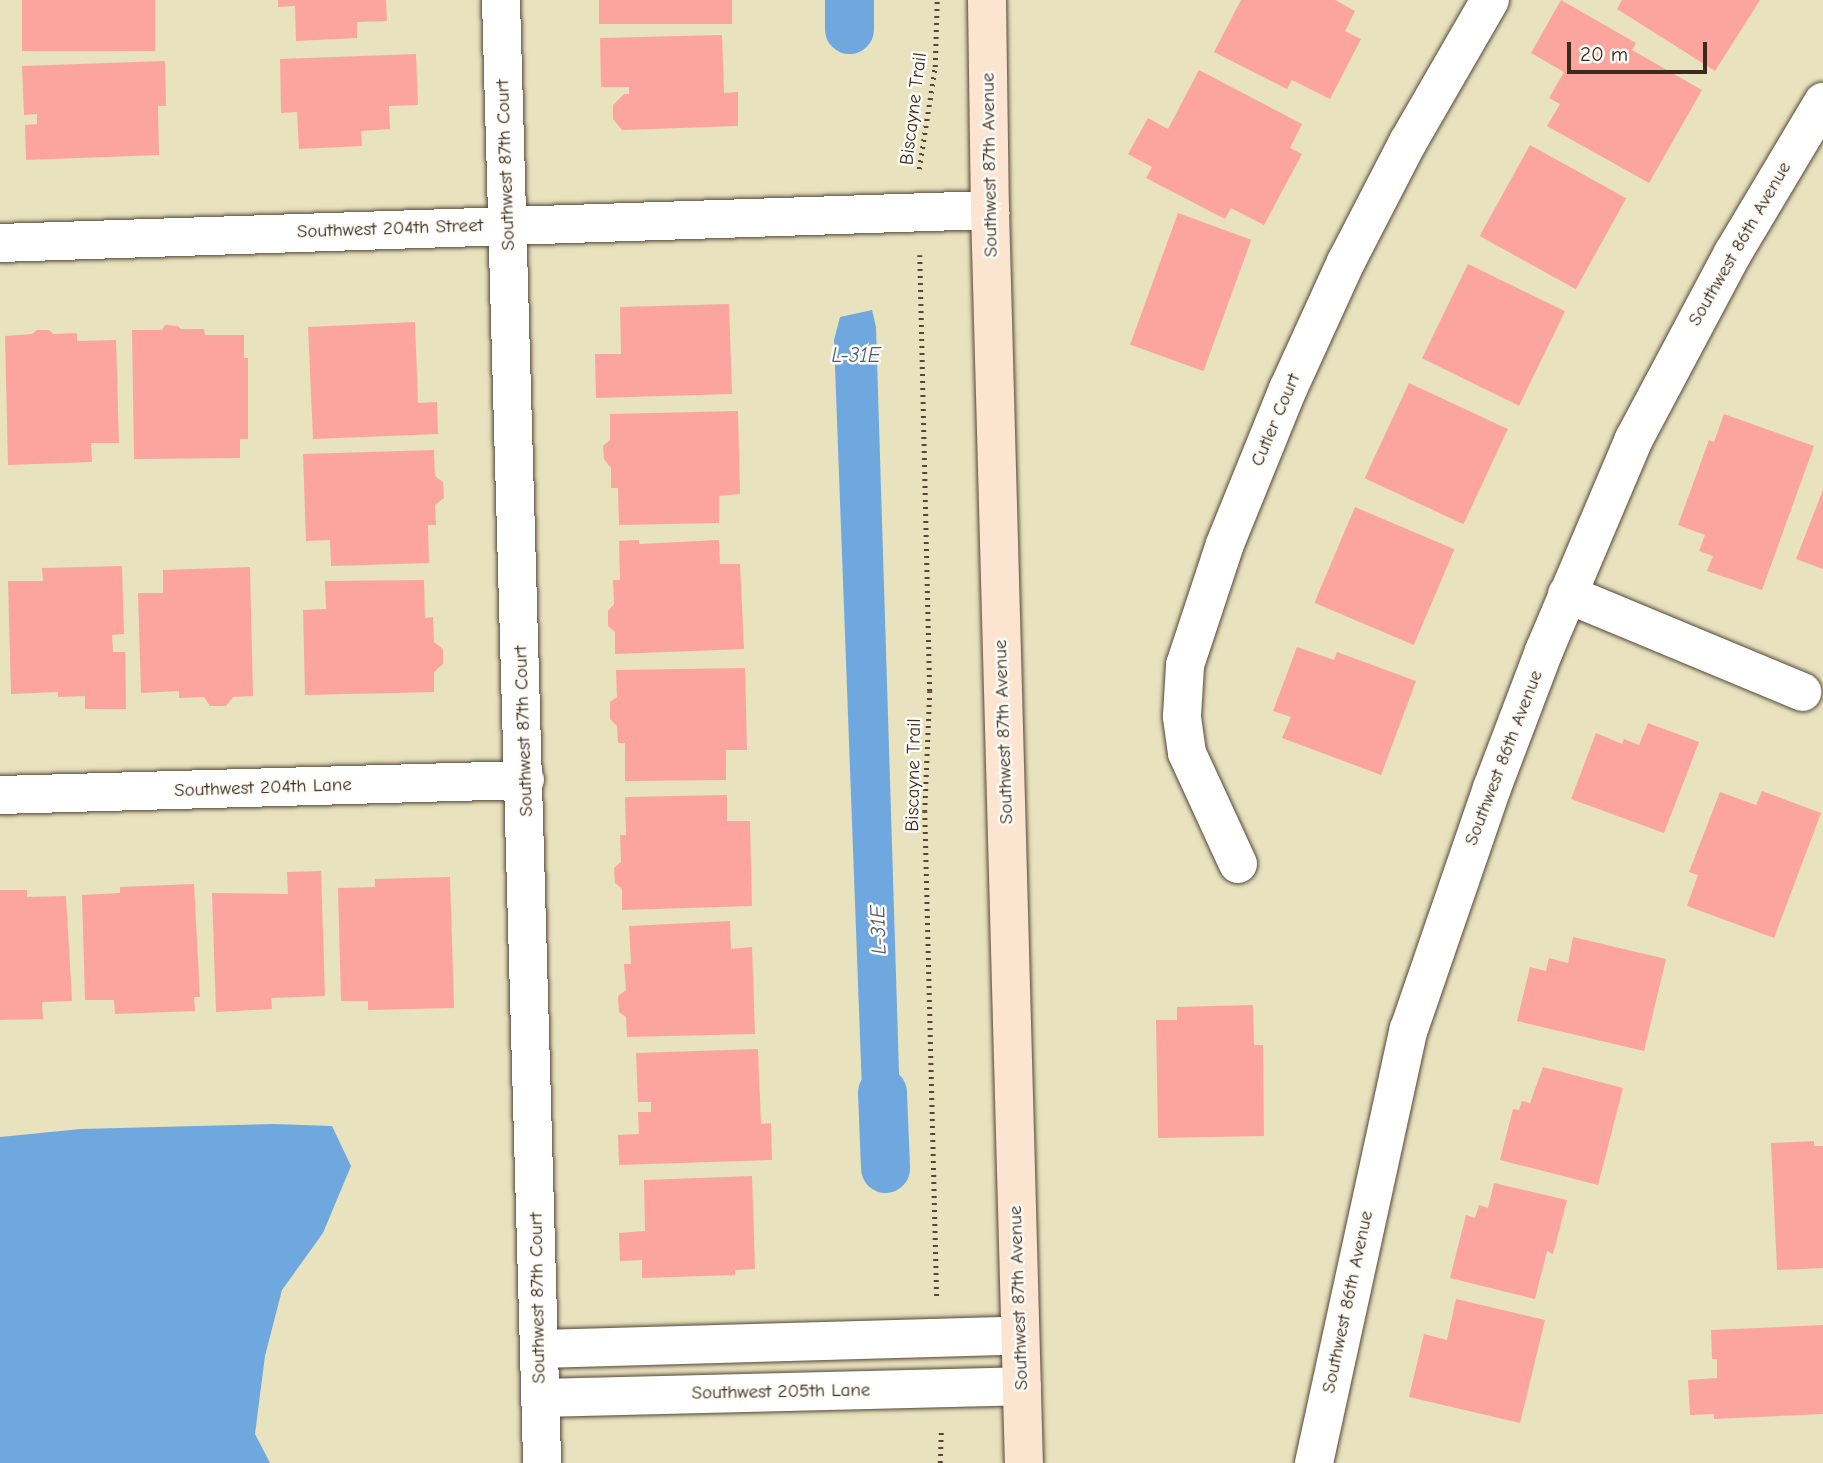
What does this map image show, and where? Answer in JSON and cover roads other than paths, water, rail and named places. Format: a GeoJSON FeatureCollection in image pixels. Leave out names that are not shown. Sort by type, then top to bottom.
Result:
{"type":"FeatureCollection","features":[{"type":"Feature","properties":{"kind":"street","name":"Southwest 87th Court"},"geometry":{"type":"LineString","coordinates":[[501,0],[525,780],[542,1463]]}},
{"type":"Feature","properties":{"kind":"street","name":"Southwest 87th Avenue"},"geometry":{"type":"LineString","coordinates":[[987,0],[990,210],[1024,1463]]}},
{"type":"Feature","properties":{"kind":"street","name":"Cutler Court"},"geometry":{"type":"LineString","coordinates":[[1238,864],[1187,753],[1182,716],[1185,665],[1225,544],[1288,389],[1408,142],[1490,0]]}},
{"type":"Feature","properties":{"kind":"street","name":"Southwest 86th Avenue"},"geometry":{"type":"LineString","coordinates":[[1314,1463],[1409,1030],[1487,801],[1567,594],[1633,439],[1733,253],[1823,102]]}},
{"type":"Feature","properties":{"kind":"street","name":"Southwest 204th Street"},"geometry":{"type":"LineString","coordinates":[[0,243],[508,225],[892,216],[990,210]]}},
{"type":"Feature","properties":{"kind":"street"},"geometry":{"type":"LineString","coordinates":[[1567,594],[1802,692]]}},
{"type":"Feature","properties":{"kind":"street","name":"Southwest 204th Lane"},"geometry":{"type":"LineString","coordinates":[[0,795],[525,780]]}},
{"type":"Feature","properties":{"kind":"street"},"geometry":{"type":"LineString","coordinates":[[540,1349],[1020,1336]]}},
{"type":"Feature","properties":{"kind":"street","name":"Southwest 205th Lane"},"geometry":{"type":"LineString","coordinates":[[540,1398],[1022,1386]]}},
{"type":"Feature","properties":{"kind":"water","name":"L-31E"},"geometry":{"type":"Polygon","coordinates":[[[872,310],[876,327],[901,1137],[899,1157],[870,1158],[864,1144],[834,340],[840,317],[872,310]]]}},
{"type":"Feature","properties":{"kind":"water"},"geometry":{"type":"Polygon","coordinates":[[[273,1124],[332,1126],[351,1166],[323,1233],[282,1290],[265,1356],[255,1434],[270,1463],[0,1463],[0,1137],[81,1129],[273,1124]]]}},
{"type":"Feature","properties":{"kind":"waterway","name":"L-31E"},"geometry":{"type":"LineString","coordinates":[[849,0],[849,29]]}},
{"type":"Feature","properties":{"kind":"waterway","name":"L-31E"},"geometry":{"type":"LineString","coordinates":[[882,1092],[885,1168]]}}]}
